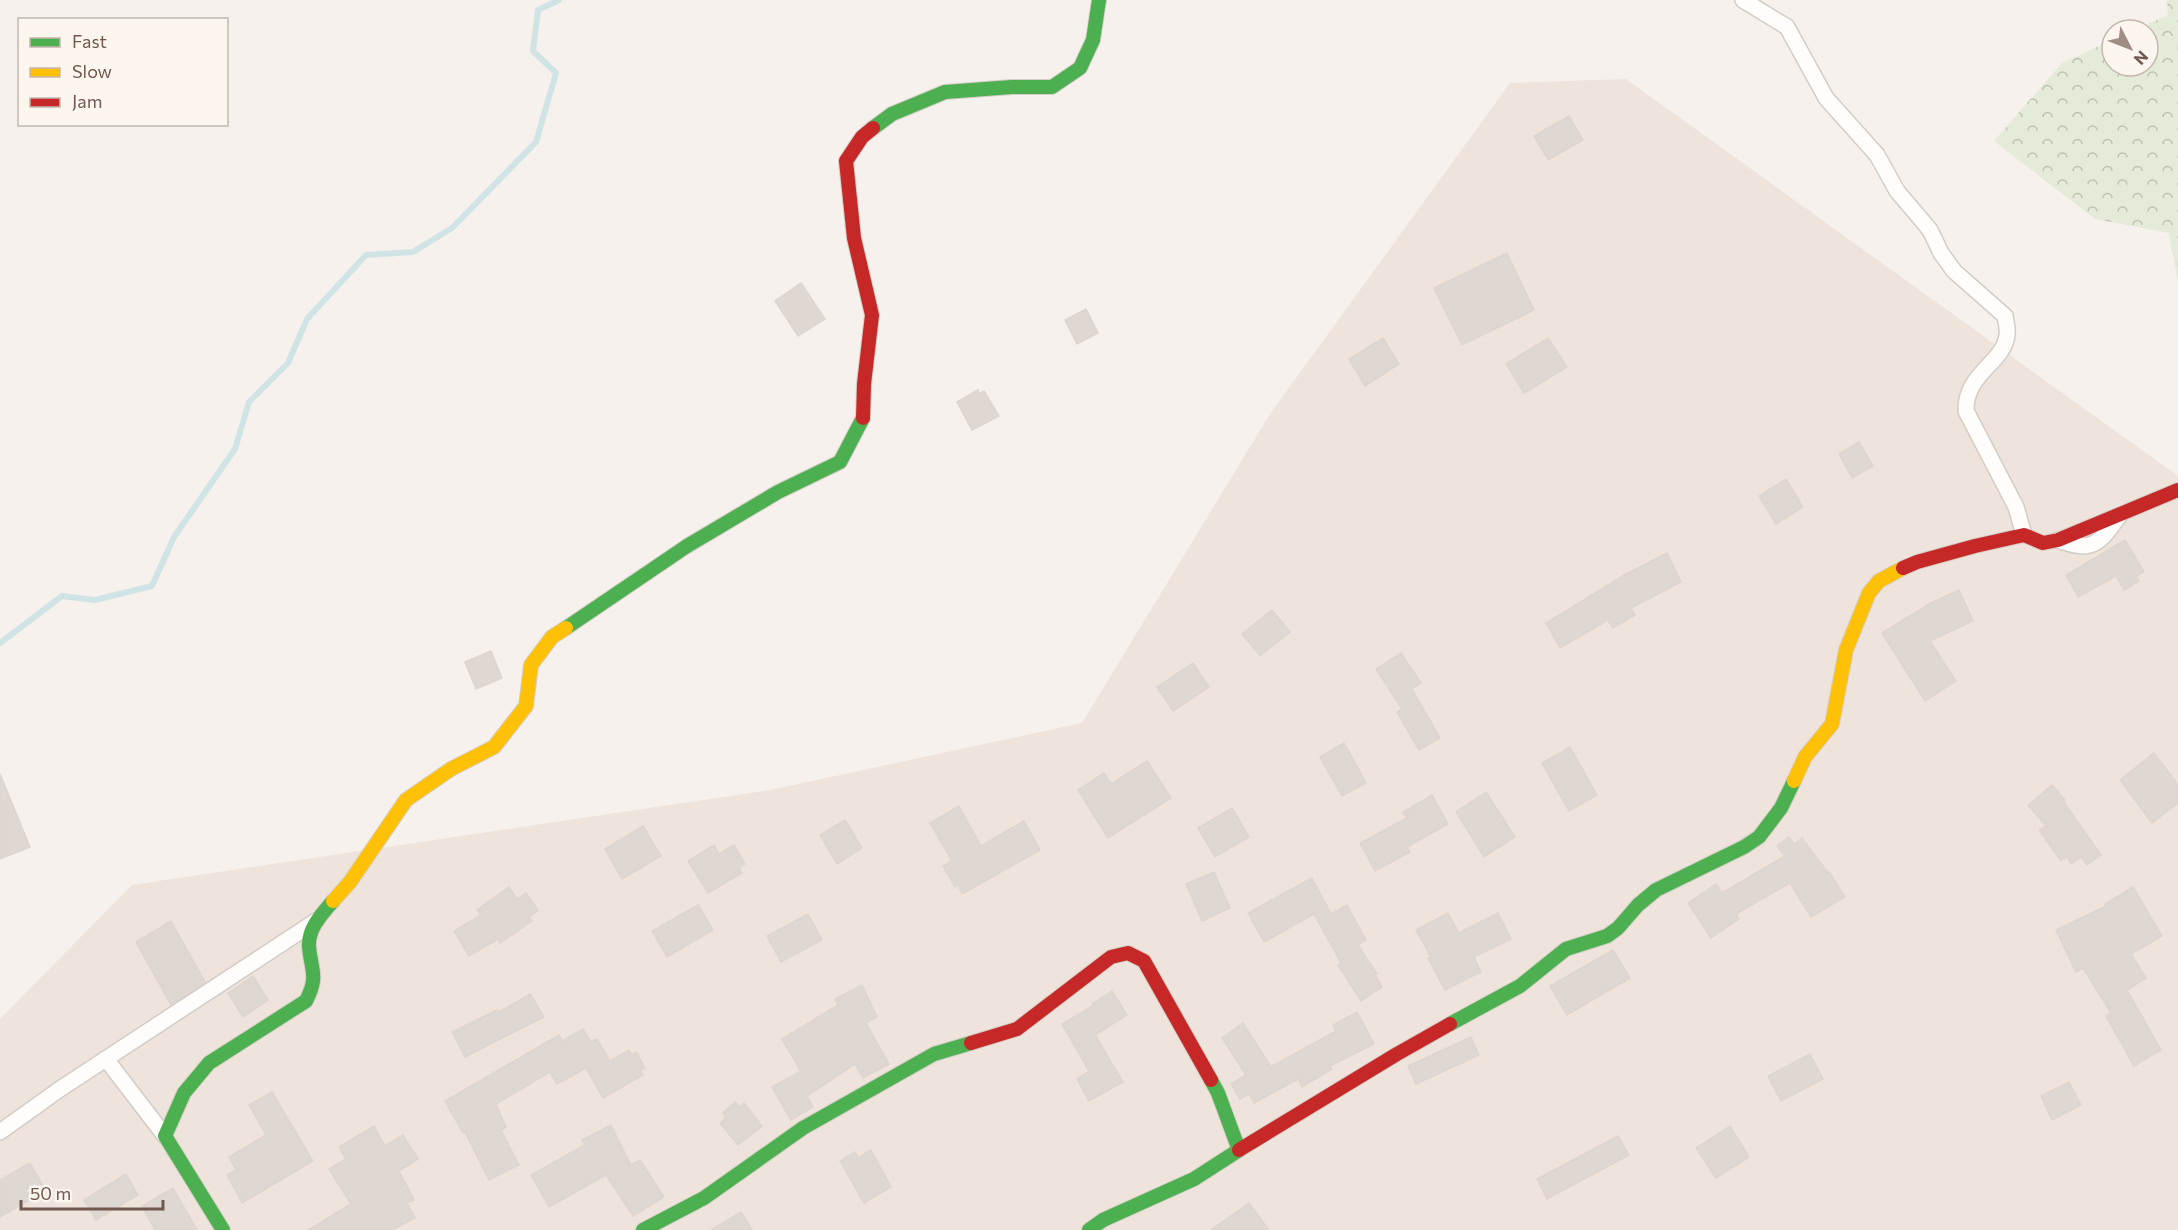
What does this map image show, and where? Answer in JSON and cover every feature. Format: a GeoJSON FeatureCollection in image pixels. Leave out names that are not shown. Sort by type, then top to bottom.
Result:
{"type":"FeatureCollection","features":[{"type":"Feature","properties":{"kind":"street"},"geometry":{"type":"LineString","coordinates":[[0,1132],[315,921],[350,882],[406,800],[451,769],[494,747],[526,706],[531,665],[552,637],[687,546],[778,492],[840,462],[863,417],[864,384],[872,315],[854,238],[846,161],[862,137],[892,114],[945,92],[1012,87],[1052,87],[1080,69],[1093,40],[1099,0]]}},
{"type":"Feature","properties":{"kind":"street"},"geometry":{"type":"LineString","coordinates":[[1743,0],[1787,27],[1826,98],[1877,155],[1897,191],[1930,230],[1941,253],[1954,271],[2005,316],[2007,334],[2004,345],[1970,390],[1966,400],[1966,411],[2016,507],[2024,535]]}},
{"type":"Feature","properties":{"kind":"street"},"geometry":{"type":"LineString","coordinates":[[1089,1230],[1103,1220],[1194,1179],[1397,1054],[1520,986],[1566,949],[1607,936],[1618,928],[1638,904],[1656,891],[1744,847],[1759,837],[1781,808],[1805,757],[1832,724],[1846,650],[1869,593],[1879,581],[1917,562],[2024,535],[2043,543],[2058,540],[2073,546],[2093,545],[2101,540],[2119,516],[2178,490]]}},
{"type":"Feature","properties":{"kind":"street"},"geometry":{"type":"LineString","coordinates":[[165,1136],[184,1093],[209,1063],[306,1001],[313,988],[314,970],[309,945],[315,921]]}},
{"type":"Feature","properties":{"kind":"street"},"geometry":{"type":"LineString","coordinates":[[643,1230],[704,1198],[803,1128],[934,1054],[1017,1029],[1111,957],[1128,953],[1144,961],[1204,1066],[1218,1093],[1239,1150]]}},
{"type":"Feature","properties":{"kind":"street"},"geometry":{"type":"LineString","coordinates":[[106,1059],[165,1136],[223,1230]]}},
{"type":"Feature","properties":{"kind":"shaded area"},"geometry":{"type":"Polygon","coordinates":[[[1626,79],[2178,476],[2178,1230],[0,1230],[0,1019],[132,885],[770,790],[1082,723],[1270,414],[1510,83],[1626,79]]]}},
{"type":"Feature","properties":{"kind":"green space"},"geometry":{"type":"Polygon","coordinates":[[[2167,0],[2178,0],[2178,283],[2169,233],[2095,219],[1994,141],[2062,63],[2100,46],[2100,78],[2160,78],[2160,19],[2168,15],[2167,0]]]}},
{"type":"Feature","properties":{"kind":"building"},"geometry":{"type":"Polygon","coordinates":[[[1569,116],[1583,140],[1548,160],[1534,136],[1569,116]]]}},
{"type":"Feature","properties":{"kind":"building"},"geometry":{"type":"Polygon","coordinates":[[[1507,253],[1534,310],[1462,345],[1434,288],[1507,253]]]}},
{"type":"Feature","properties":{"kind":"building"},"geometry":{"type":"Polygon","coordinates":[[[801,283],[825,319],[798,336],[775,301],[801,283]]]}},
{"type":"Feature","properties":{"kind":"building"},"geometry":{"type":"Polygon","coordinates":[[[1086,309],[1098,333],[1077,344],[1065,320],[1086,309]]]}},
{"type":"Feature","properties":{"kind":"building"},"geometry":{"type":"Polygon","coordinates":[[[1383,338],[1399,364],[1365,386],[1349,359],[1383,338]]]}},
{"type":"Feature","properties":{"kind":"building"},"geometry":{"type":"Polygon","coordinates":[[[1548,338],[1567,367],[1524,393],[1506,364],[1548,338]]]}},
{"type":"Feature","properties":{"kind":"building"},"geometry":{"type":"Polygon","coordinates":[[[978,390],[979,394],[984,391],[999,416],[972,430],[957,402],[978,390]]]}},
{"type":"Feature","properties":{"kind":"building"},"geometry":{"type":"Polygon","coordinates":[[[1859,442],[1873,466],[1852,478],[1839,454],[1859,442]]]}},
{"type":"Feature","properties":{"kind":"building"},"geometry":{"type":"Polygon","coordinates":[[[1786,479],[1803,507],[1776,524],[1759,496],[1786,479]]]}},
{"type":"Feature","properties":{"kind":"building"},"geometry":{"type":"Polygon","coordinates":[[[2125,540],[2144,572],[2136,576],[2139,581],[2124,590],[2116,576],[2078,597],[2066,575],[2125,540]]]}},
{"type":"Feature","properties":{"kind":"building"},"geometry":{"type":"Polygon","coordinates":[[[1667,553],[1681,582],[1631,608],[1635,615],[1613,628],[1608,620],[1560,648],[1546,623],[1626,574],[1667,553]]]}},
{"type":"Feature","properties":{"kind":"building"},"geometry":{"type":"Polygon","coordinates":[[[1959,590],[1973,621],[1930,641],[1956,681],[1925,701],[1882,633],[1931,603],[1959,590]]]}},
{"type":"Feature","properties":{"kind":"building"},"geometry":{"type":"Polygon","coordinates":[[[1272,610],[1290,632],[1260,656],[1242,634],[1272,610]]]}},
{"type":"Feature","properties":{"kind":"building"},"geometry":{"type":"Polygon","coordinates":[[[491,651],[502,678],[476,689],[465,662],[491,651]]]}},
{"type":"Feature","properties":{"kind":"building"},"geometry":{"type":"Polygon","coordinates":[[[1401,653],[1421,683],[1412,689],[1440,738],[1419,750],[1397,712],[1402,709],[1376,669],[1401,653]]]}},
{"type":"Feature","properties":{"kind":"building"},"geometry":{"type":"Polygon","coordinates":[[[1193,663],[1209,687],[1173,711],[1157,687],[1193,663]]]}},
{"type":"Feature","properties":{"kind":"building"},"geometry":{"type":"Polygon","coordinates":[[[1344,743],[1366,783],[1342,796],[1320,757],[1344,743]]]}},
{"type":"Feature","properties":{"kind":"building"},"geometry":{"type":"Polygon","coordinates":[[[1570,747],[1597,795],[1569,811],[1542,763],[1570,747]]]}},
{"type":"Feature","properties":{"kind":"building"},"geometry":{"type":"Polygon","coordinates":[[[2154,753],[2178,785],[2178,803],[2152,823],[2120,780],[2154,753]]]}},
{"type":"Feature","properties":{"kind":"building"},"geometry":{"type":"Polygon","coordinates":[[[1147,761],[1171,798],[1108,838],[1078,790],[1104,773],[1111,784],[1147,761]]]}},
{"type":"Feature","properties":{"kind":"building"},"geometry":{"type":"Polygon","coordinates":[[[0,774],[30,847],[0,859],[0,774]]]}},
{"type":"Feature","properties":{"kind":"building"},"geometry":{"type":"Polygon","coordinates":[[[2052,785],[2065,800],[2063,801],[2101,855],[2087,865],[2081,857],[2071,864],[2067,857],[2061,861],[2039,830],[2046,826],[2028,805],[2052,785]]]}},
{"type":"Feature","properties":{"kind":"building"},"geometry":{"type":"Polygon","coordinates":[[[1486,792],[1515,837],[1484,857],[1456,812],[1486,792]]]}},
{"type":"Feature","properties":{"kind":"building"},"geometry":{"type":"Polygon","coordinates":[[[1432,795],[1448,824],[1407,847],[1410,852],[1375,871],[1360,843],[1407,818],[1403,812],[1432,795]]]}},
{"type":"Feature","properties":{"kind":"building"},"geometry":{"type":"Polygon","coordinates":[[[959,806],[981,846],[1024,821],[1040,850],[962,894],[958,885],[955,887],[943,866],[952,861],[930,823],[959,806]]]}},
{"type":"Feature","properties":{"kind":"building"},"geometry":{"type":"Polygon","coordinates":[[[1232,808],[1249,837],[1215,857],[1198,828],[1232,808]]]}},
{"type":"Feature","properties":{"kind":"building"},"geometry":{"type":"Polygon","coordinates":[[[845,820],[862,848],[837,864],[820,835],[845,820]]]}},
{"type":"Feature","properties":{"kind":"building"},"geometry":{"type":"Polygon","coordinates":[[[643,826],[661,856],[622,879],[605,849],[643,826]]]}},
{"type":"Feature","properties":{"kind":"building"},"geometry":{"type":"Polygon","coordinates":[[[1789,837],[1794,844],[1802,838],[1845,897],[1811,917],[1790,883],[1736,914],[1739,919],[1711,938],[1688,903],[1716,884],[1722,893],[1785,856],[1777,846],[1789,837]]]}},
{"type":"Feature","properties":{"kind":"building"},"geometry":{"type":"Polygon","coordinates":[[[714,845],[719,854],[734,845],[745,864],[739,868],[742,873],[708,893],[688,861],[714,845]]]}},
{"type":"Feature","properties":{"kind":"building"},"geometry":{"type":"Polygon","coordinates":[[[1214,872],[1230,908],[1202,921],[1186,884],[1214,872]]]}},
{"type":"Feature","properties":{"kind":"building"},"geometry":{"type":"Polygon","coordinates":[[[1312,878],[1331,914],[1347,905],[1366,940],[1358,945],[1377,974],[1375,975],[1382,987],[1361,1001],[1338,965],[1341,963],[1314,914],[1264,942],[1248,913],[1312,878]]]}},
{"type":"Feature","properties":{"kind":"building"},"geometry":{"type":"Polygon","coordinates":[[[509,887],[517,899],[526,893],[538,910],[529,917],[532,921],[500,943],[498,939],[469,956],[454,931],[481,915],[477,910],[509,887]]]}},
{"type":"Feature","properties":{"kind":"building"},"geometry":{"type":"Polygon","coordinates":[[[2133,887],[2162,936],[2131,954],[2146,978],[2127,990],[2161,1050],[2134,1066],[2106,1016],[2111,1013],[2083,968],[2076,972],[2056,930],[2106,906],[2105,904],[2133,887]]]}},
{"type":"Feature","properties":{"kind":"building"},"geometry":{"type":"Polygon","coordinates":[[[698,905],[713,930],[667,957],[652,931],[698,905]]]}},
{"type":"Feature","properties":{"kind":"building"},"geometry":{"type":"Polygon","coordinates":[[[1448,913],[1459,933],[1498,913],[1511,939],[1474,957],[1481,972],[1445,990],[1416,930],[1448,913]]]}},
{"type":"Feature","properties":{"kind":"building"},"geometry":{"type":"Polygon","coordinates":[[[808,914],[822,940],[781,962],[767,936],[808,914]]]}},
{"type":"Feature","properties":{"kind":"building"},"geometry":{"type":"Polygon","coordinates":[[[171,921],[205,982],[171,1005],[136,942],[171,921]]]}},
{"type":"Feature","properties":{"kind":"building"},"geometry":{"type":"Polygon","coordinates":[[[1613,950],[1630,978],[1567,1015],[1550,986],[1613,950]]]}},
{"type":"Feature","properties":{"kind":"building"},"geometry":{"type":"Polygon","coordinates":[[[253,976],[268,1000],[243,1017],[228,993],[253,976]]]}},
{"type":"Feature","properties":{"kind":"building"},"geometry":{"type":"Polygon","coordinates":[[[862,985],[877,1017],[866,1023],[889,1064],[863,1078],[855,1064],[807,1096],[813,1107],[791,1120],[772,1087],[801,1071],[782,1039],[838,1005],[835,999],[862,985]]]}},
{"type":"Feature","properties":{"kind":"building"},"geometry":{"type":"Polygon","coordinates":[[[1112,991],[1127,1015],[1095,1035],[1123,1082],[1089,1101],[1077,1079],[1089,1071],[1062,1024],[1093,1006],[1092,1004],[1112,991]]]}},
{"type":"Feature","properties":{"kind":"building"},"geometry":{"type":"Polygon","coordinates":[[[530,994],[544,1017],[465,1057],[452,1032],[497,1010],[499,1012],[530,994]]]}},
{"type":"Feature","properties":{"kind":"building"},"geometry":{"type":"Polygon","coordinates":[[[1357,1012],[1374,1044],[1330,1066],[1332,1069],[1302,1087],[1298,1079],[1254,1103],[1249,1094],[1240,1099],[1231,1084],[1246,1075],[1222,1038],[1243,1023],[1271,1067],[1336,1031],[1333,1025],[1357,1012]]]}},
{"type":"Feature","properties":{"kind":"building"},"geometry":{"type":"Polygon","coordinates":[[[583,1029],[591,1042],[597,1039],[610,1061],[629,1050],[632,1055],[636,1052],[645,1068],[640,1070],[643,1075],[603,1098],[586,1068],[557,1084],[550,1072],[496,1104],[506,1127],[501,1130],[519,1165],[489,1180],[465,1132],[463,1133],[445,1101],[559,1035],[562,1041],[583,1029]]]}},
{"type":"Feature","properties":{"kind":"building"},"geometry":{"type":"Polygon","coordinates":[[[1471,1037],[1479,1055],[1416,1084],[1408,1066],[1471,1037]]]}},
{"type":"Feature","properties":{"kind":"building"},"geometry":{"type":"Polygon","coordinates":[[[1810,1054],[1823,1079],[1781,1101],[1768,1076],[1810,1054]]]}},
{"type":"Feature","properties":{"kind":"building"},"geometry":{"type":"Polygon","coordinates":[[[2069,1082],[2081,1105],[2052,1120],[2041,1096],[2069,1082]]]}},
{"type":"Feature","properties":{"kind":"building"},"geometry":{"type":"Polygon","coordinates":[[[272,1092],[313,1161],[242,1203],[227,1175],[236,1170],[229,1157],[266,1135],[249,1105],[272,1092]]]}},
{"type":"Feature","properties":{"kind":"building"},"geometry":{"type":"Polygon","coordinates":[[[735,1102],[739,1107],[744,1103],[762,1126],[738,1145],[720,1123],[726,1118],[723,1113],[735,1102]]]}},
{"type":"Feature","properties":{"kind":"building"},"geometry":{"type":"Polygon","coordinates":[[[611,1125],[631,1165],[640,1160],[664,1197],[633,1216],[606,1175],[549,1207],[531,1175],[585,1145],[582,1140],[611,1125]]]}},
{"type":"Feature","properties":{"kind":"building"},"geometry":{"type":"Polygon","coordinates":[[[374,1126],[385,1146],[403,1135],[418,1159],[399,1171],[414,1200],[407,1203],[415,1218],[392,1230],[308,1230],[351,1204],[329,1169],[346,1159],[339,1147],[374,1126]]]}},
{"type":"Feature","properties":{"kind":"building"},"geometry":{"type":"Polygon","coordinates":[[[1730,1126],[1749,1157],[1716,1178],[1696,1148],[1730,1126]]]}},
{"type":"Feature","properties":{"kind":"building"},"geometry":{"type":"Polygon","coordinates":[[[1618,1136],[1629,1155],[1547,1199],[1537,1179],[1618,1136]]]}},
{"type":"Feature","properties":{"kind":"building"},"geometry":{"type":"Polygon","coordinates":[[[871,1150],[891,1187],[864,1203],[840,1161],[855,1152],[858,1158],[871,1150]]]}},
{"type":"Feature","properties":{"kind":"building"},"geometry":{"type":"Polygon","coordinates":[[[30,1163],[46,1191],[0,1217],[0,1180],[30,1163]]]}},
{"type":"Feature","properties":{"kind":"building"},"geometry":{"type":"Polygon","coordinates":[[[126,1174],[138,1195],[96,1220],[84,1200],[126,1174]]]}},
{"type":"Feature","properties":{"kind":"building"},"geometry":{"type":"Polygon","coordinates":[[[173,1188],[197,1230],[155,1230],[142,1206],[173,1188]]]}},
{"type":"Feature","properties":{"kind":"building"},"geometry":{"type":"Polygon","coordinates":[[[1249,1203],[1269,1230],[1211,1230],[1249,1203]]]}},
{"type":"Feature","properties":{"kind":"building"},"geometry":{"type":"Polygon","coordinates":[[[741,1212],[752,1230],[711,1230],[741,1212]]]}},
{"type":"Feature","properties":{"kind":"waterway"},"geometry":{"type":"LineString","coordinates":[[0,643],[62,596],[95,600],[152,586],[174,537],[235,449],[249,402],[288,363],[307,319],[366,255],[413,252],[452,228],[536,142],[556,73],[533,51],[538,10],[559,0]]}},
{"type":"Feature","properties":{"kind":"traffic: fast"},"geometry":{"type":"LineString","coordinates":[[873,128],[892,114],[945,92],[1012,87],[1052,87],[1080,68],[1093,40],[1099,0]]}},
{"type":"Feature","properties":{"kind":"traffic: fast"},"geometry":{"type":"LineString","coordinates":[[566,628],[687,546],[778,492],[840,462],[863,418]]}},
{"type":"Feature","properties":{"kind":"traffic: fast"},"geometry":{"type":"LineString","coordinates":[[1450,1024],[1520,986],[1566,949],[1607,936],[1656,890],[1744,847],[1759,837],[1781,808],[1794,781]]}},
{"type":"Feature","properties":{"kind":"traffic: fast"},"geometry":{"type":"LineString","coordinates":[[223,1230],[165,1136],[184,1093],[209,1063],[306,1001],[313,979],[309,939],[316,922],[333,901]]}},
{"type":"Feature","properties":{"kind":"traffic: fast"},"geometry":{"type":"LineString","coordinates":[[643,1230],[704,1198],[803,1128],[934,1054],[971,1043]]}},
{"type":"Feature","properties":{"kind":"traffic: fast"},"geometry":{"type":"LineString","coordinates":[[1089,1230],[1103,1220],[1194,1179],[1239,1150],[1211,1080]]}},
{"type":"Feature","properties":{"kind":"traffic: slow"},"geometry":{"type":"LineString","coordinates":[[1794,781],[1805,757],[1832,724],[1846,650],[1869,593],[1879,581],[1903,568]]}},
{"type":"Feature","properties":{"kind":"traffic: slow"},"geometry":{"type":"LineString","coordinates":[[333,901],[350,882],[406,800],[451,769],[494,747],[526,706],[531,665],[552,637],[566,628]]}},
{"type":"Feature","properties":{"kind":"traffic: jam"},"geometry":{"type":"LineString","coordinates":[[863,418],[864,384],[872,315],[854,238],[846,161],[862,137],[873,128]]}},
{"type":"Feature","properties":{"kind":"traffic: jam"},"geometry":{"type":"LineString","coordinates":[[1903,568],[1975,546],[2024,535],[2043,543],[2058,540],[2178,490]]}},
{"type":"Feature","properties":{"kind":"traffic: jam"},"geometry":{"type":"LineString","coordinates":[[971,1043],[1017,1029],[1111,957],[1128,953],[1144,961],[1211,1080]]}},
{"type":"Feature","properties":{"kind":"traffic: jam"},"geometry":{"type":"LineString","coordinates":[[1239,1150],[1450,1024]]}}]}
